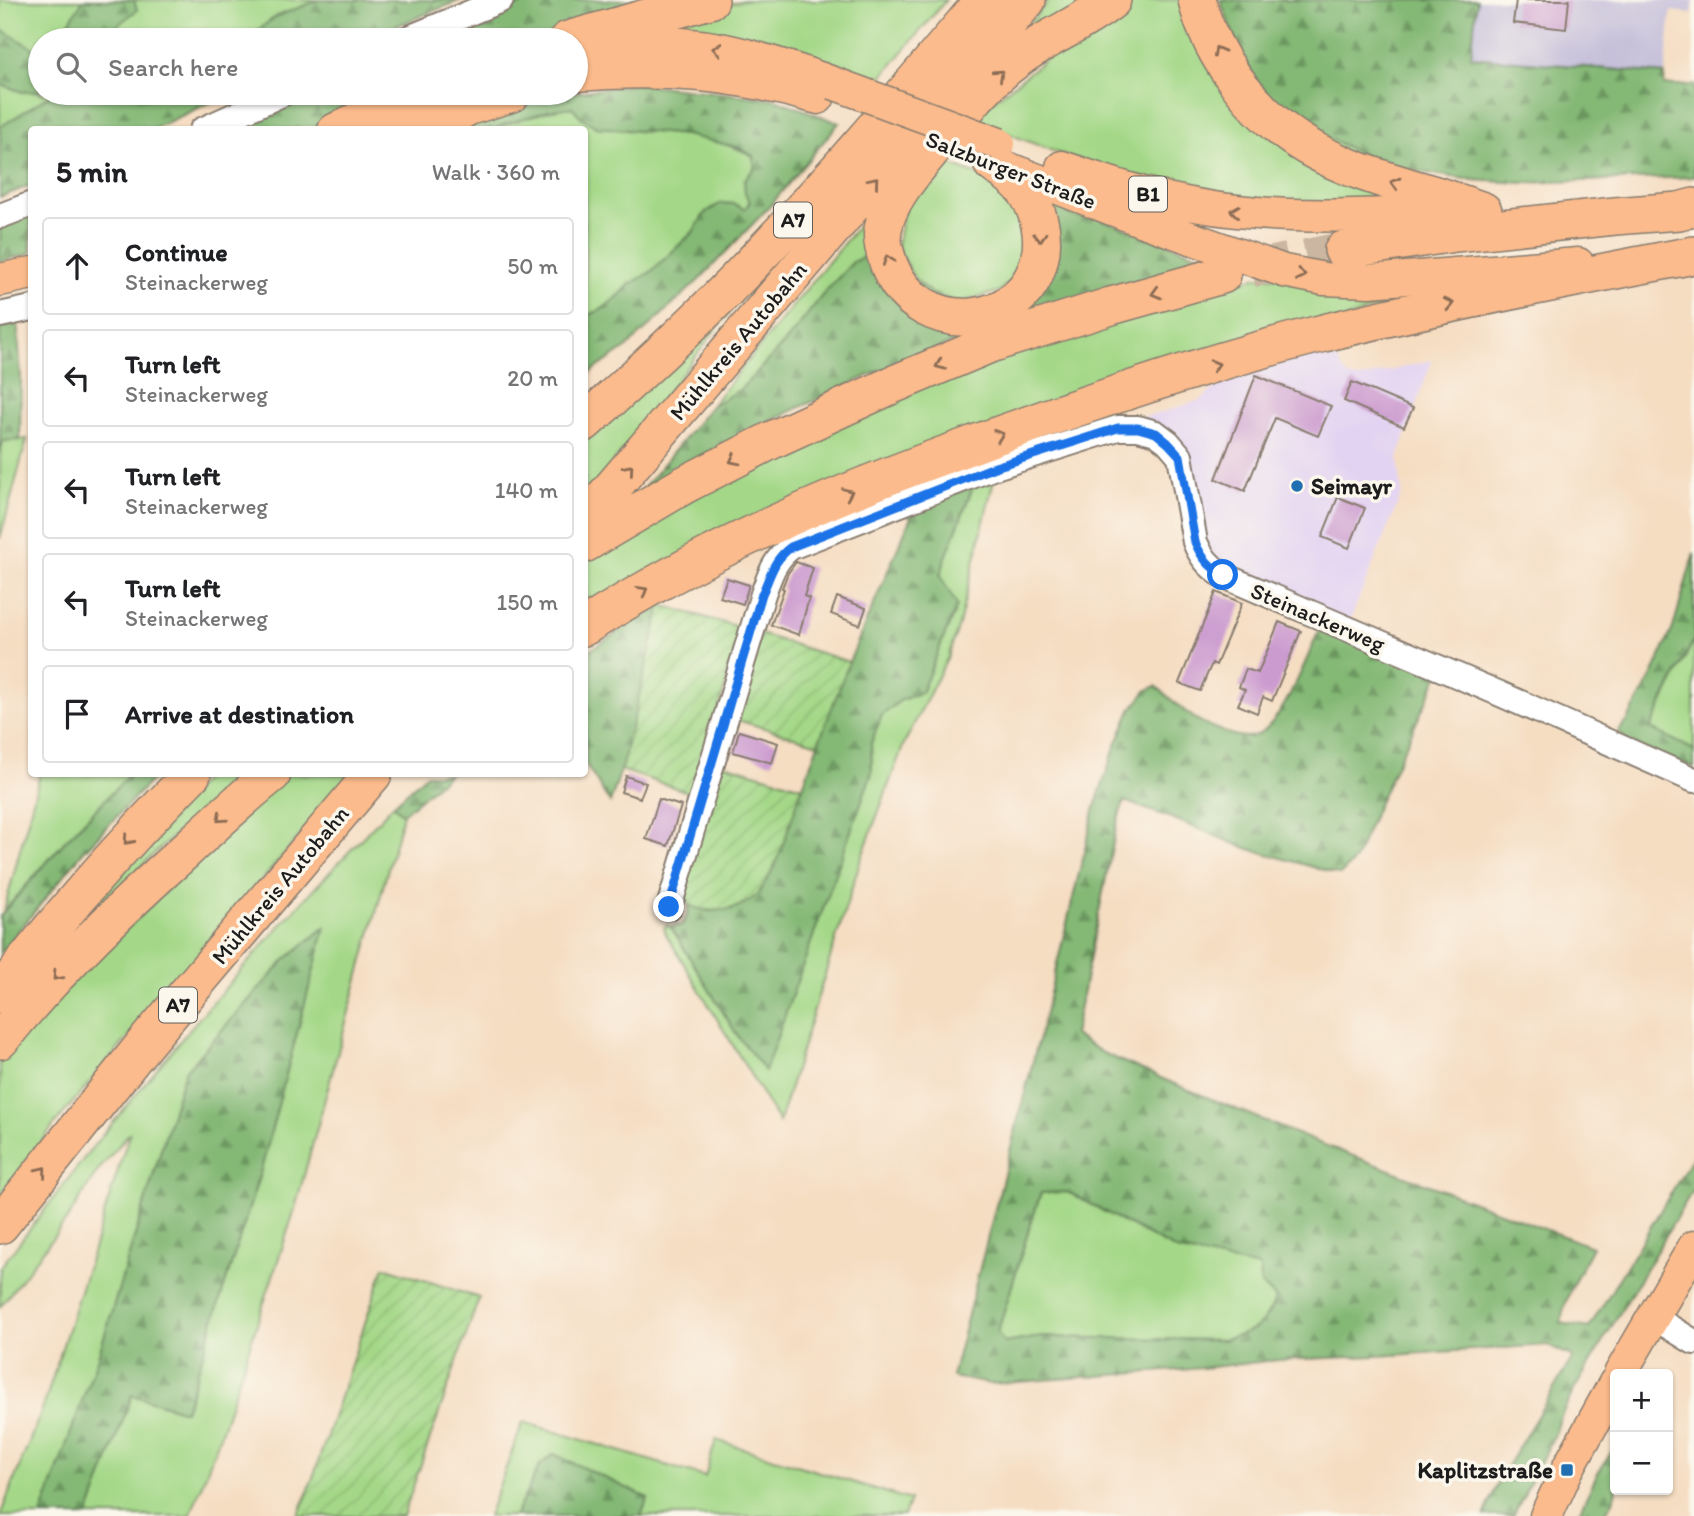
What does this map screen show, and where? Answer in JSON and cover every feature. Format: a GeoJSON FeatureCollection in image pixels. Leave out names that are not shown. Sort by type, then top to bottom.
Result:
{"type":"FeatureCollection","features":[{"type":"Feature","properties":{"kind":"highway"},"geometry":{"type":"LineString","coordinates":[[588,34],[710,0]]}},
{"type":"Feature","properties":{"kind":"highway"},"geometry":{"type":"LineString","coordinates":[[588,390],[619,371],[645,349],[751,242],[845,140],[964,0]]}},
{"type":"Feature","properties":{"kind":"highway","name":"Mühlkreis Autobahn"},"geometry":{"type":"LineString","coordinates":[[588,419],[698,319],[758,258],[888,115],[984,0]]}},
{"type":"Feature","properties":{"kind":"highway","name":"Mühlkreis Autobahn"},"geometry":{"type":"LineString","coordinates":[[588,516],[1027,0]]}},
{"type":"Feature","properties":{"kind":"highway"},"geometry":{"type":"LineString","coordinates":[[992,156],[1023,188],[1037,216],[1042,244],[1036,270],[1021,293],[993,312],[978,316],[944,316],[914,300],[893,274],[883,244],[883,229],[891,206],[904,184],[997,75],[1021,56],[1112,0]]}},
{"type":"Feature","properties":{"kind":"highway"},"geometry":{"type":"LineString","coordinates":[[1198,0],[1212,40],[1230,73],[1252,101],[1277,125],[1340,164],[1483,211]]}},
{"type":"Feature","properties":{"kind":"highway"},"geometry":{"type":"LineString","coordinates":[[436,126],[473,105]]}},
{"type":"Feature","properties":{"kind":"highway"},"geometry":{"type":"LineString","coordinates":[[1343,250],[1455,233],[1679,211],[1694,207]]}},
{"type":"Feature","properties":{"kind":"highway"},"geometry":{"type":"LineString","coordinates":[[588,625],[672,574],[741,539],[853,490],[1044,418],[1309,337],[1522,288],[1694,254]]}},
{"type":"Feature","properties":{"kind":"highway"},"geometry":{"type":"LineString","coordinates":[[588,542],[684,485],[892,385],[990,344],[1222,275]]}},
{"type":"Feature","properties":{"kind":"highway"},"geometry":{"type":"LineString","coordinates":[[0,994],[86,887],[189,777]]}},
{"type":"Feature","properties":{"kind":"highway"},"geometry":{"type":"LineString","coordinates":[[0,1040],[82,949],[145,887],[269,777]]}},
{"type":"Feature","properties":{"kind":"highway","name":"Mühlkreis Autobahn"},"geometry":{"type":"LineString","coordinates":[[0,1225],[146,1042],[373,779]]}},
{"type":"Feature","properties":{"kind":"main road","name":"Salzburger Straße"},"geometry":{"type":"LineString","coordinates":[[588,45],[636,43],[682,45],[723,50],[783,65],[826,90],[1213,247],[1284,271],[1313,277],[1380,280],[1694,254]]}},
{"type":"Feature","properties":{"kind":"main road","name":"Salzburger Straße"},"geometry":{"type":"LineString","coordinates":[[588,74],[645,71],[709,75],[778,86],[826,90]]}},
{"type":"Feature","properties":{"kind":"main road"},"geometry":{"type":"LineString","coordinates":[[342,126],[384,105]]}},
{"type":"Feature","properties":{"kind":"main road"},"geometry":{"type":"LineString","coordinates":[[389,126],[440,105]]}},
{"type":"Feature","properties":{"kind":"main road","name":"Salzburger Straße"},"geometry":{"type":"LineString","coordinates":[[992,156],[1181,203],[1237,212],[1303,216],[1483,211],[1694,200]]}},
{"type":"Feature","properties":{"kind":"main road"},"geometry":{"type":"LineString","coordinates":[[0,280],[28,274]]}},
{"type":"Feature","properties":{"kind":"main road"},"geometry":{"type":"LineString","coordinates":[[1623,1369],[1694,1247]]}},
{"type":"Feature","properties":{"kind":"main road"},"geometry":{"type":"LineString","coordinates":[[1546,1516],[1567,1470],[1610,1391]]}},
{"type":"Feature","properties":{"kind":"street"},"geometry":{"type":"LineString","coordinates":[[433,28],[501,0]]}},
{"type":"Feature","properties":{"kind":"street"},"geometry":{"type":"LineString","coordinates":[[211,126],[257,105]]}},
{"type":"Feature","properties":{"kind":"street"},"geometry":{"type":"LineString","coordinates":[[0,216],[28,206]]}},
{"type":"Feature","properties":{"kind":"street"},"geometry":{"type":"LineString","coordinates":[[0,314],[28,309]]}},
{"type":"Feature","properties":{"kind":"street","name":"Steinackerweg"},"geometry":{"type":"LineString","coordinates":[[669,907],[762,594],[781,554],[791,547],[992,468],[1118,428],[1138,428],[1156,433],[1180,456],[1195,542],[1200,555],[1223,575],[1694,780]]}},
{"type":"Feature","properties":{"kind":"street"},"geometry":{"type":"LineString","coordinates":[[1653,1317],[1694,1342]]}},
{"type":"Feature","properties":{"kind":"shaded area"},"geometry":{"type":"Polygon","coordinates":[[[1477,0],[1694,0],[1692,13],[1671,11],[1665,74],[1471,57],[1477,0]]]}},
{"type":"Feature","properties":{"kind":"shaded area","name":"Seimayr"},"geometry":{"type":"Polygon","coordinates":[[[1332,347],[1349,377],[1358,379],[1432,360],[1398,458],[1402,493],[1349,623],[1231,573],[1204,548],[1192,479],[1127,421],[1201,400],[1231,374],[1332,347]]]}},
{"type":"Feature","properties":{"kind":"green space"},"geometry":{"type":"Polygon","coordinates":[[[0,0],[461,0],[390,28],[28,28],[28,105],[204,105],[159,126],[28,126],[28,186],[0,197],[0,0]]]}},
{"type":"Feature","properties":{"kind":"green space"},"geometry":{"type":"Polygon","coordinates":[[[83,0],[134,0],[137,10],[114,28],[66,28],[83,0]]]}},
{"type":"Feature","properties":{"kind":"green space"},"geometry":{"type":"Polygon","coordinates":[[[318,0],[461,0],[390,28],[261,28],[275,17],[318,0]]]}},
{"type":"Feature","properties":{"kind":"green space"},"geometry":{"type":"Polygon","coordinates":[[[532,0],[668,0],[571,28],[461,28],[532,0]]]}},
{"type":"Feature","properties":{"kind":"green space"},"geometry":{"type":"Polygon","coordinates":[[[743,0],[946,0],[876,84],[638,31],[743,0]]]}},
{"type":"Feature","properties":{"kind":"green space"},"geometry":{"type":"Polygon","coordinates":[[[1049,0],[1093,0],[993,67],[1049,0]]]}},
{"type":"Feature","properties":{"kind":"green space"},"geometry":{"type":"Polygon","coordinates":[[[1121,0],[1187,0],[1210,56],[1448,204],[1224,201],[1061,154],[970,119],[1121,0]]]}},
{"type":"Feature","properties":{"kind":"green space"},"geometry":{"type":"Polygon","coordinates":[[[1220,0],[1477,0],[1471,57],[1665,74],[1664,85],[1694,85],[1694,177],[1522,183],[1471,180],[1376,162],[1297,122],[1264,90],[1242,58],[1220,0]]]}},
{"type":"Feature","properties":{"kind":"green space"},"geometry":{"type":"Polygon","coordinates":[[[0,29],[28,45],[28,92],[0,84],[0,29]]]}},
{"type":"Feature","properties":{"kind":"green space"},"geometry":{"type":"Polygon","coordinates":[[[640,84],[775,99],[839,123],[769,207],[699,280],[626,348],[588,374],[588,316],[601,310],[630,284],[651,272],[693,232],[705,213],[721,203],[734,204],[745,209],[750,202],[745,193],[744,180],[755,168],[753,156],[737,147],[685,135],[596,127],[572,107],[552,110],[501,126],[469,126],[519,105],[588,105],[588,91],[640,84]]]}},
{"type":"Feature","properties":{"kind":"green space"},"geometry":{"type":"Polygon","coordinates":[[[34,105],[204,105],[159,126],[28,126],[28,186],[0,197],[0,127],[34,105]]]}},
{"type":"Feature","properties":{"kind":"green space"},"geometry":{"type":"Polygon","coordinates":[[[276,105],[361,105],[317,126],[227,126],[276,105]]]}},
{"type":"Feature","properties":{"kind":"green space"},"geometry":{"type":"Polygon","coordinates":[[[572,107],[583,117],[596,123],[626,130],[686,135],[729,146],[753,156],[754,183],[748,203],[745,209],[734,204],[721,203],[705,213],[693,232],[651,272],[630,284],[601,310],[588,316],[588,126],[503,126],[552,110],[572,107]]]}},
{"type":"Feature","properties":{"kind":"green space"},"geometry":{"type":"Polygon","coordinates":[[[935,159],[983,177],[998,188],[1014,205],[1026,228],[1026,251],[1016,274],[1000,291],[959,303],[931,293],[914,278],[897,245],[907,195],[935,159]]]}},
{"type":"Feature","properties":{"kind":"green space"},"geometry":{"type":"Polygon","coordinates":[[[880,199],[870,255],[854,261],[825,292],[789,338],[741,389],[711,406],[880,199]]]}},
{"type":"Feature","properties":{"kind":"green space"},"geometry":{"type":"Polygon","coordinates":[[[1057,203],[1229,266],[988,329],[879,371],[774,419],[643,489],[711,406],[741,389],[789,338],[825,292],[854,261],[870,255],[988,328],[1048,206],[1057,203]]]}},
{"type":"Feature","properties":{"kind":"green space"},"geometry":{"type":"Polygon","coordinates":[[[28,213],[28,254],[0,262],[0,224],[28,213]]]}},
{"type":"Feature","properties":{"kind":"green space"},"geometry":{"type":"Polygon","coordinates":[[[766,265],[588,495],[588,435],[766,265]]]}},
{"type":"Feature","properties":{"kind":"green space"},"geometry":{"type":"Polygon","coordinates":[[[1524,275],[1372,309],[588,611],[588,554],[843,417],[1099,318],[1258,277],[1524,275]]]}},
{"type":"Feature","properties":{"kind":"green space"},"geometry":{"type":"Polygon","coordinates":[[[17,318],[21,376],[20,440],[3,441],[0,453],[0,320],[17,318]]]}},
{"type":"Feature","properties":{"kind":"green space"},"geometry":{"type":"Polygon","coordinates":[[[27,439],[0,539],[0,453],[3,441],[27,439]]]}},
{"type":"Feature","properties":{"kind":"green space"},"geometry":{"type":"Polygon","coordinates":[[[995,475],[959,625],[948,657],[903,746],[860,862],[779,1122],[664,928],[667,925],[671,927],[737,1035],[765,1070],[872,772],[871,743],[882,715],[901,700],[921,693],[957,606],[940,576],[946,557],[974,484],[995,475]]]}},
{"type":"Feature","properties":{"kind":"green space"},"geometry":{"type":"Polygon","coordinates":[[[974,484],[940,576],[957,605],[921,693],[901,700],[882,715],[871,743],[872,772],[765,1071],[737,1035],[671,927],[682,925],[689,905],[707,911],[733,909],[757,895],[774,867],[849,662],[911,517],[898,511],[974,484]]]}},
{"type":"Feature","properties":{"kind":"green space"},"geometry":{"type":"Polygon","coordinates":[[[1694,553],[1694,643],[1650,728],[1694,750],[1694,768],[1630,743],[1618,732],[1651,678],[1673,628],[1694,553]]]}},
{"type":"Feature","properties":{"kind":"green space"},"geometry":{"type":"Polygon","coordinates":[[[661,605],[621,770],[610,803],[588,768],[588,651],[661,605]]]}},
{"type":"Feature","properties":{"kind":"green space"},"geometry":{"type":"Polygon","coordinates":[[[661,605],[742,628],[694,794],[621,770],[661,605]]]}},
{"type":"Feature","properties":{"kind":"green space"},"geometry":{"type":"Polygon","coordinates":[[[1321,626],[1439,674],[1355,860],[1340,875],[1243,847],[1124,801],[1117,823],[1074,1035],[1103,1053],[1177,1085],[1319,1143],[1592,1247],[1569,1294],[1561,1323],[1589,1328],[1694,1155],[1694,1188],[1574,1390],[1556,1432],[1513,1516],[1484,1516],[1500,1478],[1573,1357],[1548,1345],[1278,1360],[991,1384],[952,1377],[1095,807],[1115,747],[1131,710],[1146,691],[1156,686],[1194,718],[1209,726],[1243,737],[1261,733],[1272,722],[1292,691],[1321,626]],[[1068,1192],[1041,1193],[997,1333],[1005,1343],[1040,1337],[1223,1340],[1256,1328],[1266,1317],[1276,1298],[1261,1284],[1260,1267],[1176,1250],[1068,1192]]]}},
{"type":"Feature","properties":{"kind":"green space"},"geometry":{"type":"Polygon","coordinates":[[[760,634],[849,662],[818,744],[734,719],[760,634]]]}},
{"type":"Feature","properties":{"kind":"green space"},"geometry":{"type":"Polygon","coordinates":[[[1694,643],[1694,750],[1650,729],[1694,643]]]}},
{"type":"Feature","properties":{"kind":"green space"},"geometry":{"type":"Polygon","coordinates":[[[721,763],[802,787],[778,857],[758,893],[734,908],[707,910],[692,906],[682,894],[721,763]]]}},
{"type":"Feature","properties":{"kind":"green space"},"geometry":{"type":"Polygon","coordinates":[[[39,777],[127,777],[67,839],[4,911],[39,777]]]}},
{"type":"Feature","properties":{"kind":"green space"},"geometry":{"type":"Polygon","coordinates":[[[127,777],[154,777],[83,852],[0,954],[0,916],[67,839],[127,777]]]}},
{"type":"Feature","properties":{"kind":"green space"},"geometry":{"type":"Polygon","coordinates":[[[206,777],[240,777],[104,902],[24,983],[206,777]]]}},
{"type":"Feature","properties":{"kind":"green space"},"geometry":{"type":"Polygon","coordinates":[[[283,777],[349,777],[58,1120],[0,1195],[0,1052],[283,777]]]}},
{"type":"Feature","properties":{"kind":"green space"},"geometry":{"type":"Polygon","coordinates":[[[424,777],[446,777],[403,814],[393,805],[424,777]]]}},
{"type":"Feature","properties":{"kind":"green space"},"geometry":{"type":"Polygon","coordinates":[[[393,805],[403,814],[294,1212],[220,1436],[190,1516],[88,1516],[132,1395],[185,1411],[261,1170],[324,928],[286,959],[185,1071],[99,1354],[41,1516],[0,1516],[45,1402],[130,1132],[97,1172],[68,1218],[0,1307],[0,1268],[95,1144],[194,1024],[285,920],[393,805]]]}},
{"type":"Feature","properties":{"kind":"green space"},"geometry":{"type":"Polygon","coordinates":[[[325,927],[261,1170],[185,1411],[132,1395],[88,1516],[41,1516],[99,1354],[185,1071],[286,959],[325,927]]]}},
{"type":"Feature","properties":{"kind":"green space"},"geometry":{"type":"Polygon","coordinates":[[[1068,1192],[1176,1250],[1260,1267],[1261,1284],[1276,1298],[1266,1317],[1256,1328],[1223,1340],[1041,1337],[1004,1343],[997,1333],[1041,1193],[1068,1192]]]}},
{"type":"Feature","properties":{"kind":"green space"},"geometry":{"type":"Polygon","coordinates":[[[384,1267],[479,1298],[403,1516],[298,1516],[307,1495],[384,1267]]]}},
{"type":"Feature","properties":{"kind":"green space"},"geometry":{"type":"Polygon","coordinates":[[[523,1422],[705,1477],[716,1440],[910,1500],[904,1516],[641,1516],[648,1498],[540,1465],[515,1516],[488,1516],[523,1422]]]}},
{"type":"Feature","properties":{"kind":"green space"},"geometry":{"type":"Polygon","coordinates":[[[554,1454],[648,1498],[641,1516],[515,1516],[540,1465],[554,1454]]]}},
{"type":"Feature","properties":{"kind":"green space"},"geometry":{"type":"Polygon","coordinates":[[[1610,1454],[1610,1495],[1615,1495],[1613,1501],[1603,1516],[1577,1516],[1610,1454]]]}},
{"type":"Feature","properties":{"kind":"building"},"geometry":{"type":"Polygon","coordinates":[[[1516,0],[1569,0],[1566,29],[1513,23],[1516,0]]]}},
{"type":"Feature","properties":{"kind":"building"},"geometry":{"type":"Polygon","coordinates":[[[1256,375],[1331,406],[1318,436],[1275,418],[1245,491],[1216,479],[1256,375]]]}},
{"type":"Feature","properties":{"kind":"building"},"geometry":{"type":"Polygon","coordinates":[[[1352,382],[1413,408],[1404,427],[1344,401],[1352,382]]]}},
{"type":"Feature","properties":{"kind":"building"},"geometry":{"type":"Polygon","coordinates":[[[1338,497],[1365,508],[1349,548],[1322,537],[1338,497]]]}},
{"type":"Feature","properties":{"kind":"building"},"geometry":{"type":"Polygon","coordinates":[[[796,562],[813,568],[804,596],[809,598],[799,635],[771,625],[784,589],[782,588],[796,562]]]}},
{"type":"Feature","properties":{"kind":"building"},"geometry":{"type":"Polygon","coordinates":[[[727,578],[749,585],[743,604],[720,597],[727,578]]]}},
{"type":"Feature","properties":{"kind":"building"},"geometry":{"type":"Polygon","coordinates":[[[1216,592],[1242,603],[1216,665],[1212,663],[1200,691],[1179,683],[1216,592]]]}},
{"type":"Feature","properties":{"kind":"building"},"geometry":{"type":"Polygon","coordinates":[[[837,597],[866,608],[860,625],[831,614],[837,597]]]}},
{"type":"Feature","properties":{"kind":"building"},"geometry":{"type":"Polygon","coordinates":[[[1279,622],[1301,631],[1272,701],[1263,697],[1257,713],[1238,705],[1245,690],[1239,687],[1246,669],[1258,673],[1279,622]]]}},
{"type":"Feature","properties":{"kind":"building"},"geometry":{"type":"Polygon","coordinates":[[[739,731],[778,743],[772,763],[733,752],[739,731]]]}},
{"type":"Feature","properties":{"kind":"building"},"geometry":{"type":"Polygon","coordinates":[[[626,776],[646,783],[640,798],[621,792],[626,776]]]}},
{"type":"Feature","properties":{"kind":"building"},"geometry":{"type":"Polygon","coordinates":[[[659,799],[681,806],[668,846],[646,839],[659,799]]]}},
{"type":"Feature","properties":{"kind":"tunnel"},"geometry":{"type":"LineString","coordinates":[[1252,269],[1343,250]]}},
{"type":"Feature","properties":{"kind":"place","name":"Seimayr"},"geometry":{"type":"Point","coordinates":[1297,486]}},
{"type":"Feature","properties":{"kind":"place","name":"Kaplitzstraße"},"geometry":{"type":"Point","coordinates":[1567,1470]}},
{"type":"Feature","properties":{"kind":"route"},"geometry":{"type":"LineString","coordinates":[[669,907],[762,594],[775,563],[781,554],[791,547],[992,468],[1118,428],[1138,428],[1156,433],[1180,456],[1195,542],[1200,555],[1223,575]]}}]}
